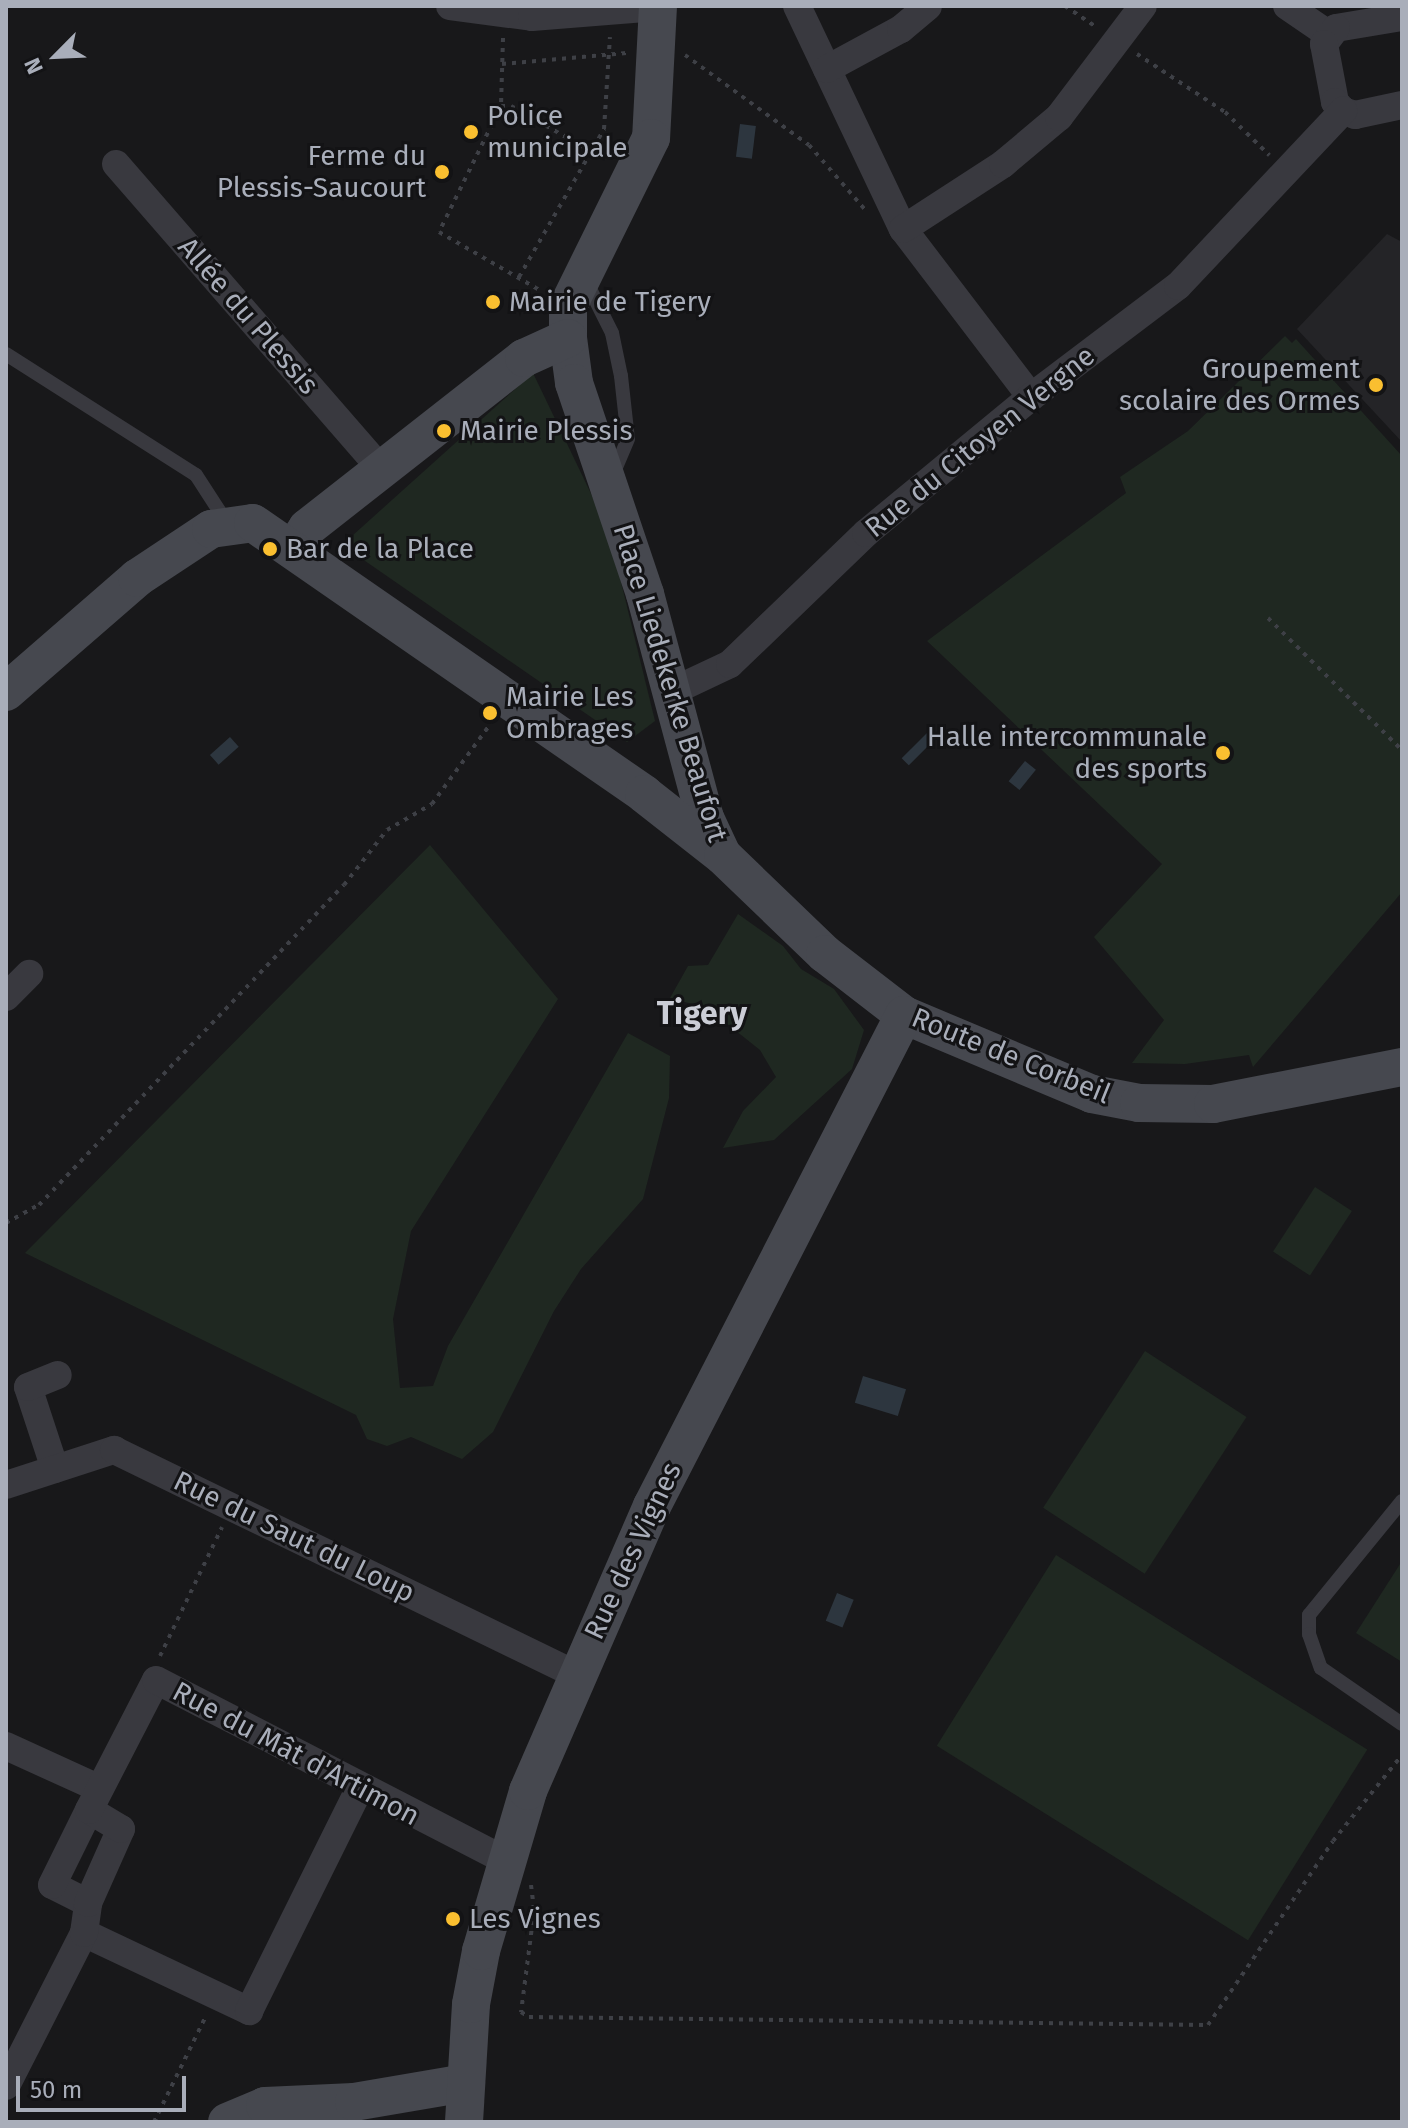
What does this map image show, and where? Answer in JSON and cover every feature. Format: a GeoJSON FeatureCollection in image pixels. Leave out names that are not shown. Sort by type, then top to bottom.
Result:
{"type":"FeatureCollection","features":[{"type":"Feature","properties":{"kind":"street"},"geometry":{"type":"LineString","coordinates":[[450,6],[503,16],[611,14],[658,6]]}},
{"type":"Feature","properties":{"kind":"street","name":"Place Liedekerke Beaufort"},"geometry":{"type":"LineString","coordinates":[[658,6],[651,138],[568,306],[568,338],[574,383],[673,691],[705,818],[723,856]]}},
{"type":"Feature","properties":{"kind":"street"},"geometry":{"type":"LineString","coordinates":[[797,6],[903,229],[1031,397]]}},
{"type":"Feature","properties":{"kind":"street"},"geometry":{"type":"LineString","coordinates":[[827,69],[901,29],[928,6]]}},
{"type":"Feature","properties":{"kind":"street"},"geometry":{"type":"LineString","coordinates":[[903,229],[1003,164],[1059,117],[1119,42],[1143,6]]}},
{"type":"Feature","properties":{"kind":"street"},"geometry":{"type":"LineString","coordinates":[[1287,6],[1328,34],[1402,17]]}},
{"type":"Feature","properties":{"kind":"street"},"geometry":{"type":"LineString","coordinates":[[1328,34],[1324,44],[1335,102],[1343,111],[1355,115],[1402,105]]}},
{"type":"Feature","properties":{"kind":"street","name":"Rue du Citoyen Vergne"},"geometry":{"type":"LineString","coordinates":[[673,691],[730,664],[866,533],[1031,397],[1178,286],[1343,111]]}},
{"type":"Feature","properties":{"kind":"street","name":"Allée du Plessis"},"geometry":{"type":"LineString","coordinates":[[116,164],[380,468]]}},
{"type":"Feature","properties":{"kind":"street"},"geometry":{"type":"LineString","coordinates":[[293,549],[307,528],[380,468],[524,358],[568,338]]}},
{"type":"Feature","properties":{"kind":"street"},"geometry":{"type":"LineString","coordinates":[[6,692],[137,578],[227,523]]}},
{"type":"Feature","properties":{"kind":"street","name":"Place Liedekerke Beaufort"},"geometry":{"type":"LineString","coordinates":[[227,523],[253,523],[293,549],[510,698],[723,856]]}},
{"type":"Feature","properties":{"kind":"street","name":"Route de Corbeil"},"geometry":{"type":"LineString","coordinates":[[723,856],[825,954],[904,1015],[1092,1094],[1139,1103],[1213,1104],[1402,1067]]}},
{"type":"Feature","properties":{"kind":"street"},"geometry":{"type":"LineString","coordinates":[[6,997],[29,974]]}},
{"type":"Feature","properties":{"kind":"street","name":"Rue des Vignes"},"geometry":{"type":"LineString","coordinates":[[464,2122],[471,2004],[575,1674],[652,1506],[904,1015]]}},
{"type":"Feature","properties":{"kind":"street"},"geometry":{"type":"LineString","coordinates":[[55,1469],[17,1388],[58,1375]]}},
{"type":"Feature","properties":{"kind":"street","name":"Rue du Saut du Loup"},"geometry":{"type":"LineString","coordinates":[[6,1485],[114,1450],[575,1674]]}},
{"type":"Feature","properties":{"kind":"street","name":"Rue du Mât d'Artimon"},"geometry":{"type":"LineString","coordinates":[[88,1903],[52,1885],[156,1680],[359,1789],[514,1867]]}},
{"type":"Feature","properties":{"kind":"street"},"geometry":{"type":"LineString","coordinates":[[6,1746],[94,1799],[121,1829],[88,1903],[84,1933],[6,2086]]}},
{"type":"Feature","properties":{"kind":"street"},"geometry":{"type":"LineString","coordinates":[[84,1933],[249,2011],[359,1789]]}},
{"type":"Feature","properties":{"kind":"street"},"geometry":{"type":"LineString","coordinates":[[227,2122],[265,2106],[354,2102],[465,2083]]}},
{"type":"Feature","properties":{"kind":"street"},"geometry":{"type":"LineString","coordinates":[[354,2102],[409,2121]]}},
{"type":"Feature","properties":{"kind":"lane"},"geometry":{"type":"LineString","coordinates":[[584,276],[612,333],[621,376],[628,439],[608,485]]}},
{"type":"Feature","properties":{"kind":"lane"},"geometry":{"type":"LineString","coordinates":[[6,354],[196,475],[227,523]]}},
{"type":"Feature","properties":{"kind":"lane"},"geometry":{"type":"LineString","coordinates":[[1402,1501],[1309,1615],[1309,1634],[1321,1668],[1402,1724]]}},
{"type":"Feature","properties":{"kind":"path"},"geometry":{"type":"LineString","coordinates":[[1065,6],[1225,112],[1285,172]]}},
{"type":"Feature","properties":{"kind":"path"},"geometry":{"type":"LineString","coordinates":[[503,16],[501,106],[439,232],[518,278],[604,129],[611,14]]}},
{"type":"Feature","properties":{"kind":"path"},"geometry":{"type":"LineString","coordinates":[[502,64],[608,57],[655,47],[676,48],[809,145],[861,210],[903,229]]}},
{"type":"Feature","properties":{"kind":"path"},"geometry":{"type":"LineString","coordinates":[[501,106],[511,106],[592,151]]}},
{"type":"Feature","properties":{"kind":"path"},"geometry":{"type":"LineString","coordinates":[[1268,618],[1402,750]]}},
{"type":"Feature","properties":{"kind":"path"},"geometry":{"type":"LineString","coordinates":[[6,1223],[39,1205],[344,885],[387,830],[432,804],[510,698]]}},
{"type":"Feature","properties":{"kind":"path"},"geometry":{"type":"LineString","coordinates":[[156,1680],[160,1656],[232,1507]]}},
{"type":"Feature","properties":{"kind":"path"},"geometry":{"type":"LineString","coordinates":[[514,1867],[534,1890],[521,2012],[529,2017],[1208,2025],[1333,1841],[1402,1755]]}},
{"type":"Feature","properties":{"kind":"path"},"geometry":{"type":"LineString","coordinates":[[154,2122],[216,1996]]}},
{"type":"Feature","properties":{"kind":"shaded area"},"geometry":{"type":"Polygon","coordinates":[[[740,124],[756,126],[752,159],[736,157],[740,124]]]}},
{"type":"Feature","properties":{"kind":"shaded area","name":"Groupement scolaire des Ormes"},"geometry":{"type":"Polygon","coordinates":[[[1387,234],[1402,242],[1402,442],[1297,329],[1387,234]]]}},
{"type":"Feature","properties":{"kind":"shaded area","name":"Halle intercommunale des sports"},"geometry":{"type":"Polygon","coordinates":[[[1285,336],[1292,343],[1296,339],[1402,456],[1402,892],[1253,1067],[1249,1055],[1185,1064],[1132,1063],[1164,1020],[1094,937],[1162,864],[927,641],[1126,493],[1120,477],[1188,431],[1285,336]]]}},
{"type":"Feature","properties":{"kind":"shaded area"},"geometry":{"type":"Polygon","coordinates":[[[533,373],[608,529],[655,721],[627,742],[342,545],[533,373]]]}},
{"type":"Feature","properties":{"kind":"shaded area"},"geometry":{"type":"Polygon","coordinates":[[[930,730],[937,737],[909,765],[902,758],[930,730]]]}},
{"type":"Feature","properties":{"kind":"shaded area"},"geometry":{"type":"Polygon","coordinates":[[[230,737],[239,747],[219,765],[210,755],[230,737]]]}},
{"type":"Feature","properties":{"kind":"shaded area"},"geometry":{"type":"Polygon","coordinates":[[[1025,761],[1036,770],[1020,790],[1009,781],[1025,761]]]}},
{"type":"Feature","properties":{"kind":"shaded area"},"geometry":{"type":"Polygon","coordinates":[[[430,845],[558,999],[411,1231],[393,1319],[400,1388],[433,1386],[448,1346],[628,1033],[670,1056],[669,1098],[643,1199],[581,1269],[554,1311],[493,1432],[462,1459],[411,1437],[387,1446],[367,1439],[356,1415],[25,1253],[430,845]]]}},
{"type":"Feature","properties":{"kind":"shaded area"},"geometry":{"type":"Polygon","coordinates":[[[738,914],[783,946],[801,969],[834,989],[864,1030],[852,1069],[774,1140],[723,1148],[743,1111],[776,1077],[760,1050],[707,1008],[670,998],[688,966],[708,965],[738,914]]]}},
{"type":"Feature","properties":{"kind":"shaded area"},"geometry":{"type":"Polygon","coordinates":[[[1315,1187],[1352,1211],[1310,1276],[1273,1252],[1315,1187]]]}},
{"type":"Feature","properties":{"kind":"shaded area"},"geometry":{"type":"Polygon","coordinates":[[[1145,1351],[1246,1417],[1145,1574],[1043,1508],[1145,1351]]]}},
{"type":"Feature","properties":{"kind":"shaded area"},"geometry":{"type":"Polygon","coordinates":[[[863,1376],[906,1389],[898,1416],[855,1403],[863,1376]]]}},
{"type":"Feature","properties":{"kind":"shaded area"},"geometry":{"type":"Polygon","coordinates":[[[1056,1555],[1367,1749],[1248,1940],[937,1746],[1056,1555]]]}},
{"type":"Feature","properties":{"kind":"shaded area"},"geometry":{"type":"Polygon","coordinates":[[[1402,1561],[1402,1662],[1356,1633],[1402,1561]]]}},
{"type":"Feature","properties":{"kind":"shaded area"},"geometry":{"type":"Polygon","coordinates":[[[837,1593],[854,1600],[842,1628],[826,1621],[837,1593]]]}},
{"type":"Feature","properties":{"kind":"place","name":"Police municipale"},"geometry":{"type":"Point","coordinates":[471,132]}},
{"type":"Feature","properties":{"kind":"place","name":"Ferme du Plessis-Saucourt"},"geometry":{"type":"Point","coordinates":[442,172]}},
{"type":"Feature","properties":{"kind":"place","name":"Mairie de Tigery"},"geometry":{"type":"Point","coordinates":[493,302]}},
{"type":"Feature","properties":{"kind":"place","name":"Groupement scolaire des Ormes"},"geometry":{"type":"Point","coordinates":[1376,385]}},
{"type":"Feature","properties":{"kind":"place","name":"Mairie Plessis"},"geometry":{"type":"Point","coordinates":[444,431]}},
{"type":"Feature","properties":{"kind":"place","name":"Bar de la Place"},"geometry":{"type":"Point","coordinates":[270,549]}},
{"type":"Feature","properties":{"kind":"place","name":"Mairie Les Ombrages"},"geometry":{"type":"Point","coordinates":[490,713]}},
{"type":"Feature","properties":{"kind":"place","name":"Halle intercommunale des sports"},"geometry":{"type":"Point","coordinates":[1223,753]}},
{"type":"Feature","properties":{"kind":"place","name":"Les Vignes"},"geometry":{"type":"Point","coordinates":[453,1919]}},
{"type":"Feature","properties":{"kind":"district","name":"Tigery"},"geometry":{"type":"Point","coordinates":[702,1013]}}]}
